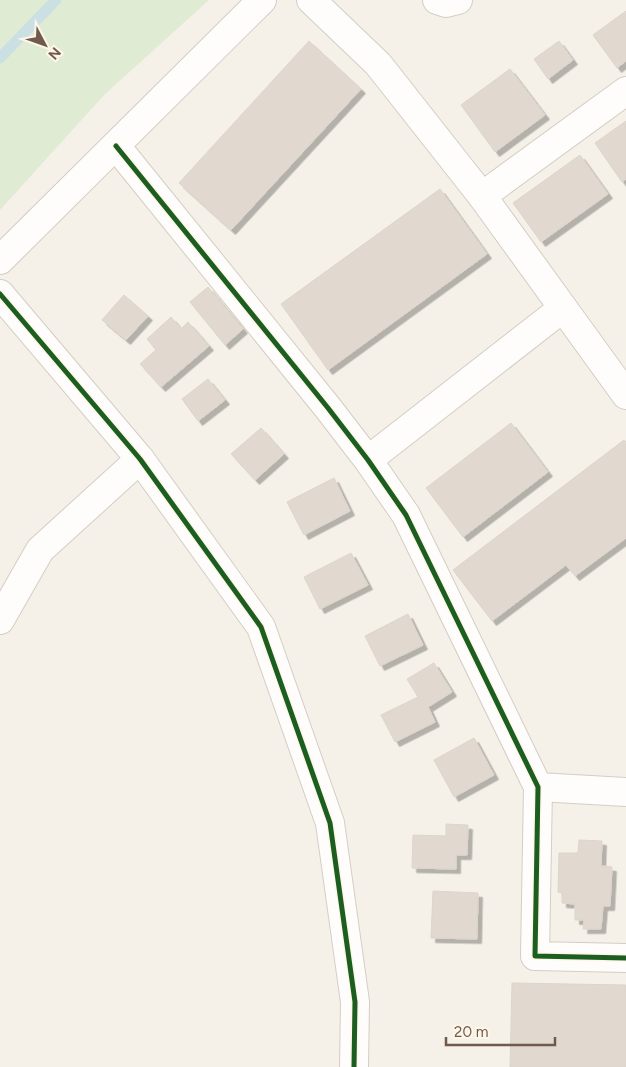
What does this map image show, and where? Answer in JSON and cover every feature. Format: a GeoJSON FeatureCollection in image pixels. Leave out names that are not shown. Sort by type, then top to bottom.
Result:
{"type":"FeatureCollection","features":[{"type":"Feature","properties":{"kind":"street"},"geometry":{"type":"LineString","coordinates":[[0,260],[262,0]]}},
{"type":"Feature","properties":{"kind":"street"},"geometry":{"type":"LineString","coordinates":[[311,0],[378,64],[482,196],[626,395]]}},
{"type":"Feature","properties":{"kind":"street"},"geometry":{"type":"LineString","coordinates":[[437,0],[446,3],[458,0]]}},
{"type":"Feature","properties":{"kind":"street"},"geometry":{"type":"LineString","coordinates":[[482,196],[626,91]]}},
{"type":"Feature","properties":{"kind":"street"},"geometry":{"type":"LineString","coordinates":[[116,146],[328,408],[406,514],[538,787],[535,956],[626,958]]}},
{"type":"Feature","properties":{"kind":"street"},"geometry":{"type":"LineString","coordinates":[[0,294],[140,459],[262,627],[330,823],[355,1002],[354,1067]]}},
{"type":"Feature","properties":{"kind":"street"},"geometry":{"type":"LineString","coordinates":[[368,460],[563,308]]}},
{"type":"Feature","properties":{"kind":"street"},"geometry":{"type":"LineString","coordinates":[[0,620],[40,550],[140,459]]}},
{"type":"Feature","properties":{"kind":"street"},"geometry":{"type":"LineString","coordinates":[[538,787],[626,792]]}},
{"type":"Feature","properties":{"kind":"green space"},"geometry":{"type":"Polygon","coordinates":[[[0,0],[209,0],[105,94],[0,210],[0,0]]]}},
{"type":"Feature","properties":{"kind":"building"},"geometry":{"type":"Polygon","coordinates":[[[626,11],[626,61],[617,68],[593,35],[626,11]]]}},
{"type":"Feature","properties":{"kind":"building"},"geometry":{"type":"Polygon","coordinates":[[[309,41],[361,89],[231,230],[179,183],[309,41]]]}},
{"type":"Feature","properties":{"kind":"building"},"geometry":{"type":"Polygon","coordinates":[[[559,41],[573,60],[548,79],[534,59],[559,41]]]}},
{"type":"Feature","properties":{"kind":"building"},"geometry":{"type":"Polygon","coordinates":[[[510,69],[545,115],[495,152],[461,105],[510,69]]]}},
{"type":"Feature","properties":{"kind":"building"},"geometry":{"type":"Polygon","coordinates":[[[626,121],[626,179],[622,182],[595,143],[626,121]]]}},
{"type":"Feature","properties":{"kind":"building"},"geometry":{"type":"Polygon","coordinates":[[[580,155],[608,194],[541,242],[513,203],[580,155]]]}},
{"type":"Feature","properties":{"kind":"building"},"geometry":{"type":"Polygon","coordinates":[[[440,189],[487,254],[328,370],[281,304],[440,189]]]}},
{"type":"Feature","properties":{"kind":"building"},"geometry":{"type":"Polygon","coordinates":[[[208,287],[243,329],[225,345],[190,302],[208,287]]]}},
{"type":"Feature","properties":{"kind":"building"},"geometry":{"type":"Polygon","coordinates":[[[124,295],[148,316],[126,340],[102,320],[124,295]]]}},
{"type":"Feature","properties":{"kind":"building"},"geometry":{"type":"Polygon","coordinates":[[[171,317],[181,329],[188,322],[209,346],[161,387],[140,364],[156,350],[147,339],[171,317]]]}},
{"type":"Feature","properties":{"kind":"building"},"geometry":{"type":"Polygon","coordinates":[[[208,379],[225,400],[198,421],[182,399],[208,379]]]}},
{"type":"Feature","properties":{"kind":"building"},"geometry":{"type":"Polygon","coordinates":[[[511,423],[548,472],[463,537],[426,488],[511,423]]]}},
{"type":"Feature","properties":{"kind":"building"},"geometry":{"type":"Polygon","coordinates":[[[261,428],[284,454],[255,480],[231,454],[261,428]]]}},
{"type":"Feature","properties":{"kind":"building"},"geometry":{"type":"Polygon","coordinates":[[[624,440],[626,442],[626,538],[575,576],[566,565],[492,621],[453,570],[624,440]]]}},
{"type":"Feature","properties":{"kind":"building"},"geometry":{"type":"Polygon","coordinates":[[[334,478],[350,511],[304,535],[287,502],[334,478]]]}},
{"type":"Feature","properties":{"kind":"building"},"geometry":{"type":"Polygon","coordinates":[[[351,553],[368,585],[320,609],[304,577],[351,553]]]}},
{"type":"Feature","properties":{"kind":"building"},"geometry":{"type":"Polygon","coordinates":[[[408,614],[423,645],[380,666],[365,636],[408,614]]]}},
{"type":"Feature","properties":{"kind":"building"},"geometry":{"type":"Polygon","coordinates":[[[434,663],[452,692],[428,707],[435,722],[395,742],[381,715],[418,697],[407,679],[434,663]]]}},
{"type":"Feature","properties":{"kind":"building"},"geometry":{"type":"Polygon","coordinates":[[[474,738],[494,775],[454,797],[434,760],[474,738]]]}},
{"type":"Feature","properties":{"kind":"building"},"geometry":{"type":"Polygon","coordinates":[[[446,824],[468,825],[467,855],[456,855],[456,869],[412,868],[413,835],[446,836],[446,824]]]}},
{"type":"Feature","properties":{"kind":"building"},"geometry":{"type":"Polygon","coordinates":[[[579,840],[602,841],[601,866],[612,867],[610,906],[603,906],[601,929],[583,929],[584,920],[575,920],[575,904],[562,903],[562,893],[558,892],[559,853],[578,853],[579,840]]]}},
{"type":"Feature","properties":{"kind":"building"},"geometry":{"type":"Polygon","coordinates":[[[433,891],[478,893],[477,939],[431,938],[433,891]]]}},
{"type":"Feature","properties":{"kind":"building"},"geometry":{"type":"Polygon","coordinates":[[[512,983],[626,985],[626,1067],[510,1067],[512,983]]]}},
{"type":"Feature","properties":{"kind":"waterway"},"geometry":{"type":"LineString","coordinates":[[0,58],[56,0]]}},
{"type":"Feature","properties":{"kind":"cycle path"},"geometry":{"type":"LineString","coordinates":[[116,146],[328,408],[368,460],[406,515],[538,787],[535,956],[626,958]]}},
{"type":"Feature","properties":{"kind":"cycle path"},"geometry":{"type":"LineString","coordinates":[[0,294],[140,459],[261,627],[330,823],[355,1002],[354,1067]]}}]}
